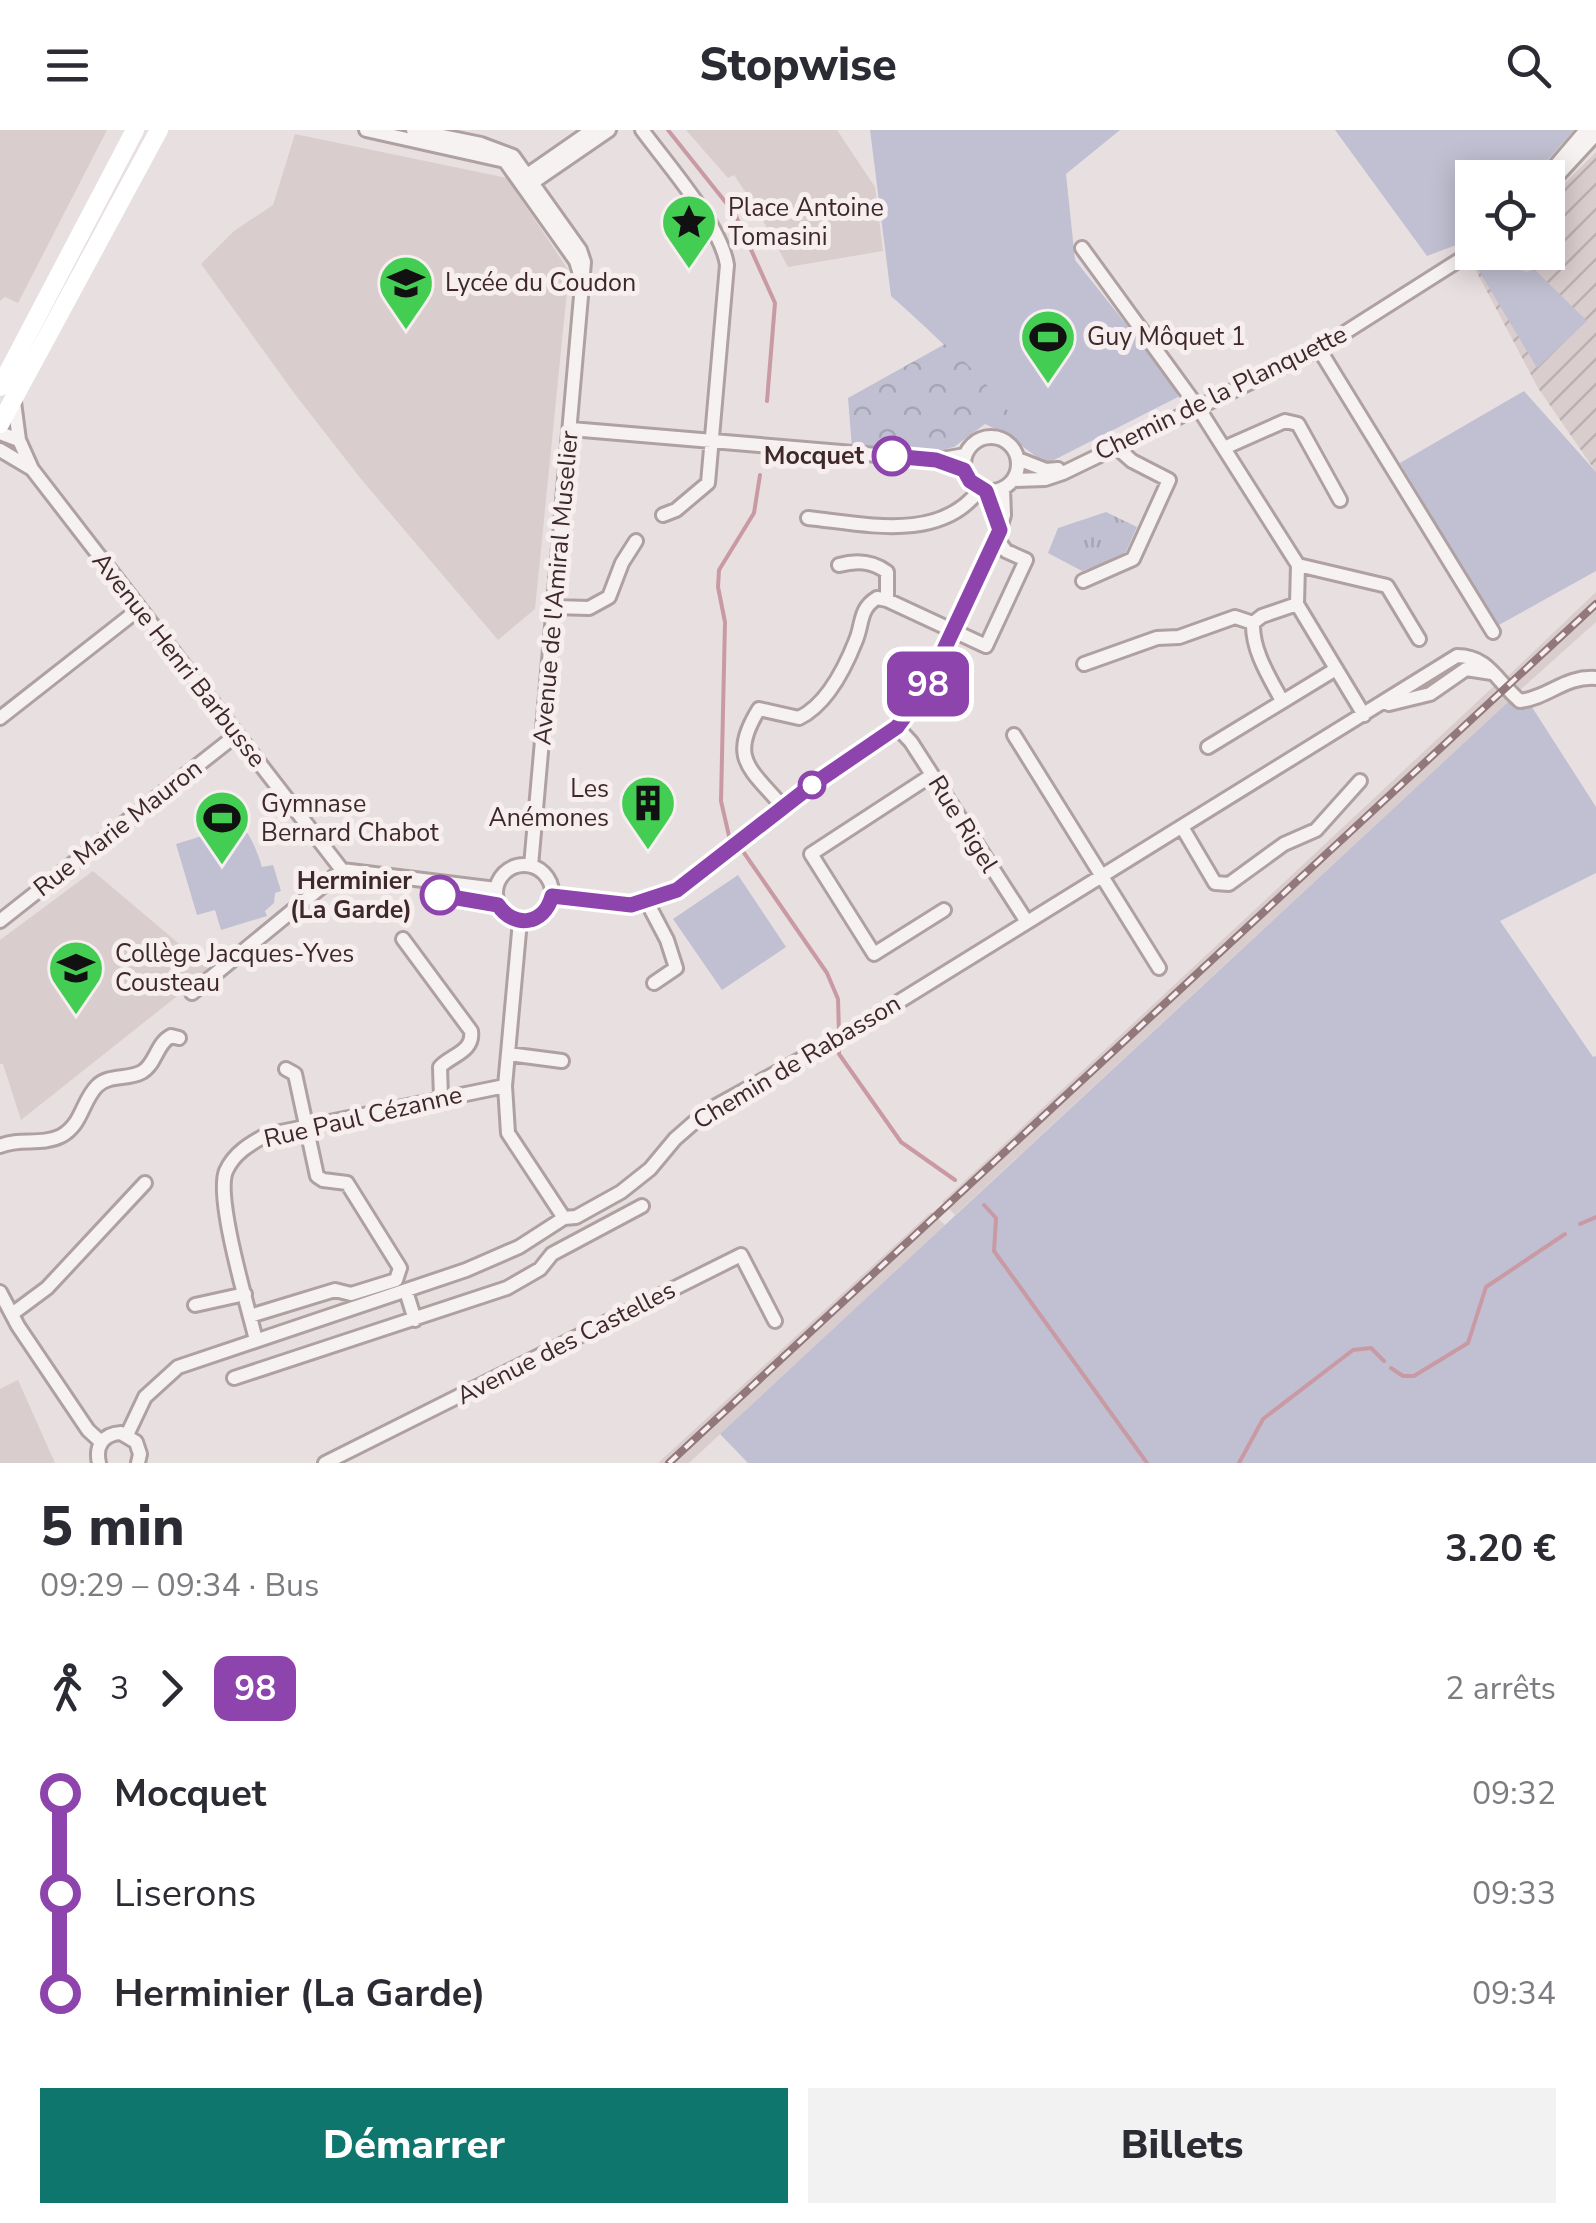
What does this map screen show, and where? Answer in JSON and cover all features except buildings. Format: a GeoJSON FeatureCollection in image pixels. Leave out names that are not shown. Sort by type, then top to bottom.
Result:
{"type":"FeatureCollection","features":[{"type":"Feature","properties":{"kind":"main road"},"geometry":{"type":"LineString","coordinates":[[0,424],[7,393],[136,130]]}},
{"type":"Feature","properties":{"kind":"main road"},"geometry":{"type":"LineString","coordinates":[[7,393],[159,132]]}},
{"type":"Feature","properties":{"kind":"street"},"geometry":{"type":"LineString","coordinates":[[366,130],[496,157],[527,181]]}},
{"type":"Feature","properties":{"kind":"street"},"geometry":{"type":"LineString","coordinates":[[413,130],[502,150],[513,156],[527,181]]}},
{"type":"Feature","properties":{"kind":"street"},"geometry":{"type":"LineString","coordinates":[[527,181],[592,130]]}},
{"type":"Feature","properties":{"kind":"street"},"geometry":{"type":"LineString","coordinates":[[527,181],[609,130]]}},
{"type":"Feature","properties":{"kind":"street"},"geometry":{"type":"LineString","coordinates":[[642,130],[712,227],[724,250],[725,296],[708,483],[676,510],[663,515]]}},
{"type":"Feature","properties":{"kind":"street"},"geometry":{"type":"LineString","coordinates":[[1561,160],[1586,130]]}},
{"type":"Feature","properties":{"kind":"street"},"geometry":{"type":"LineString","coordinates":[[1565,168],[1596,134]]}},
{"type":"Feature","properties":{"kind":"street","name":"Avenue de l'Amiral Muselier"},"geometry":{"type":"LineString","coordinates":[[527,181],[580,250],[585,275],[531,866]]}},
{"type":"Feature","properties":{"kind":"street"},"geometry":{"type":"LineString","coordinates":[[1082,248],[1199,409],[1298,566],[1297,604],[1364,715]]}},
{"type":"Feature","properties":{"kind":"street","name":"Chemin de la Planquette"},"geometry":{"type":"LineString","coordinates":[[1008,484],[1046,479],[1199,409],[1319,348],[1455,263]]}},
{"type":"Feature","properties":{"kind":"street"},"geometry":{"type":"LineString","coordinates":[[1319,348],[1493,632]]}},
{"type":"Feature","properties":{"kind":"street","name":"Avenue Henri Barbusse"},"geometry":{"type":"LineString","coordinates":[[7,393],[18,440],[32,469],[342,870]]}},
{"type":"Feature","properties":{"kind":"street"},"geometry":{"type":"LineString","coordinates":[[1224,448],[1285,421],[1298,424],[1340,500]]}},
{"type":"Feature","properties":{"kind":"street"},"geometry":{"type":"LineString","coordinates":[[570,430],[965,462]]}},
{"type":"Feature","properties":{"kind":"street"},"geometry":{"type":"LineString","coordinates":[[0,433],[18,440]]}},
{"type":"Feature","properties":{"kind":"street"},"geometry":{"type":"LineString","coordinates":[[552,896],[612,904],[647,902],[677,890],[783,807],[897,727],[927,686],[952,630],[998,534],[1008,484],[1018,459],[1011,445],[989,436],[974,442],[965,462],[970,481],[983,490],[998,534],[1006,551],[1026,560],[986,646],[952,630],[887,600],[877,598],[866,606],[857,638],[820,706],[799,718],[759,708],[746,728],[742,748],[748,764],[783,807]]}},
{"type":"Feature","properties":{"kind":"street"},"geometry":{"type":"LineString","coordinates":[[1083,581],[1132,559],[1169,480],[1132,461],[1115,446]]}},
{"type":"Feature","properties":{"kind":"street","name":"Avenue Henri Barbusse"},"geometry":{"type":"LineString","coordinates":[[0,450],[32,469]]}},
{"type":"Feature","properties":{"kind":"street"},"geometry":{"type":"LineString","coordinates":[[0,461],[17,459]]}},
{"type":"Feature","properties":{"kind":"street","name":"Chemin de la Planquette"},"geometry":{"type":"LineString","coordinates":[[1018,459],[1046,470],[1071,468]]}},
{"type":"Feature","properties":{"kind":"street"},"geometry":{"type":"LineString","coordinates":[[808,518],[920,526],[956,513],[983,490],[1008,484]]}},
{"type":"Feature","properties":{"kind":"street"},"geometry":{"type":"LineString","coordinates":[[554,607],[588,608],[608,597],[636,540]]}},
{"type":"Feature","properties":{"kind":"street"},"geometry":{"type":"LineString","coordinates":[[839,565],[853,561],[882,568],[887,572],[887,600]]}},
{"type":"Feature","properties":{"kind":"street"},"geometry":{"type":"LineString","coordinates":[[1298,566],[1387,586],[1419,640]]}},
{"type":"Feature","properties":{"kind":"street"},"geometry":{"type":"LineString","coordinates":[[1282,702],[1257,649],[1253,624],[1262,616],[1297,604]]}},
{"type":"Feature","properties":{"kind":"street"},"geometry":{"type":"LineString","coordinates":[[0,718],[139,610]]}},
{"type":"Feature","properties":{"kind":"street"},"geometry":{"type":"LineString","coordinates":[[1084,664],[1157,638],[1179,637],[1236,617],[1253,624]]}},
{"type":"Feature","properties":{"kind":"street"},"geometry":{"type":"LineString","coordinates":[[1458,656],[1466,670],[1492,674]]}},
{"type":"Feature","properties":{"kind":"street"},"geometry":{"type":"LineString","coordinates":[[1458,656],[1483,661],[1520,701],[1533,699],[1578,676],[1596,678]]}},
{"type":"Feature","properties":{"kind":"street","name":"Chemin de Rabasson"},"geometry":{"type":"LineString","coordinates":[[127,1434],[146,1398],[178,1367],[406,1291],[519,1247],[564,1218],[576,1217],[636,1180],[708,1110],[830,1044],[1458,656]]}},
{"type":"Feature","properties":{"kind":"street"},"geometry":{"type":"LineString","coordinates":[[1208,747],[1336,670]]}},
{"type":"Feature","properties":{"kind":"street","name":"Chemin de Rabasson"},"geometry":{"type":"LineString","coordinates":[[1364,715],[1404,699],[1430,694],[1466,670]]}},
{"type":"Feature","properties":{"kind":"street","name":"Rue Rigel"},"geometry":{"type":"LineString","coordinates":[[897,727],[932,774],[1027,922]]}},
{"type":"Feature","properties":{"kind":"street"},"geometry":{"type":"LineString","coordinates":[[1014,735],[1159,968]]}},
{"type":"Feature","properties":{"kind":"street","name":"Rue Marie Mauron"},"geometry":{"type":"LineString","coordinates":[[0,921],[235,736]]}},
{"type":"Feature","properties":{"kind":"street"},"geometry":{"type":"LineString","coordinates":[[932,774],[811,854],[874,954],[944,910]]}},
{"type":"Feature","properties":{"kind":"street"},"geometry":{"type":"LineString","coordinates":[[1182,827],[1215,883],[1228,884],[1284,844],[1316,830],[1360,781]]}},
{"type":"Feature","properties":{"kind":"street"},"geometry":{"type":"LineString","coordinates":[[531,866],[549,881],[552,896],[538,918],[520,922],[502,911],[496,889],[508,870],[531,866]]}},
{"type":"Feature","properties":{"kind":"street"},"geometry":{"type":"LineString","coordinates":[[192,993],[342,870],[496,889]]}},
{"type":"Feature","properties":{"kind":"street"},"geometry":{"type":"LineString","coordinates":[[647,902],[667,940],[676,968],[654,983]]}},
{"type":"Feature","properties":{"kind":"street"},"geometry":{"type":"LineString","coordinates":[[520,922],[505,1086],[508,1133],[564,1218]]}},
{"type":"Feature","properties":{"kind":"street"},"geometry":{"type":"LineString","coordinates":[[402,938],[471,1031],[466,1049],[440,1068],[441,1098]]}},
{"type":"Feature","properties":{"kind":"street"},"geometry":{"type":"LineString","coordinates":[[0,1146],[12,1140],[39,1142],[59,1138],[73,1128],[98,1085],[105,1080],[140,1074],[152,1062],[163,1040],[170,1036],[179,1038]]}},
{"type":"Feature","properties":{"kind":"street"},"geometry":{"type":"LineString","coordinates":[[508,1054],[562,1061]]}},
{"type":"Feature","properties":{"kind":"street"},"geometry":{"type":"LineString","coordinates":[[250,1316],[335,1290],[351,1294],[396,1280],[400,1268],[346,1183],[317,1176],[296,1074],[286,1068]]}},
{"type":"Feature","properties":{"kind":"street","name":"Rue Paul Cézanne"},"geometry":{"type":"LineString","coordinates":[[256,1340],[224,1201],[225,1173],[241,1150],[266,1134],[505,1086]]}},
{"type":"Feature","properties":{"kind":"street"},"geometry":{"type":"LineString","coordinates":[[12,1314],[47,1288],[145,1184]]}},
{"type":"Feature","properties":{"kind":"street"},"geometry":{"type":"LineString","coordinates":[[234,1378],[506,1288],[540,1270],[552,1254],[642,1206]]}},
{"type":"Feature","properties":{"kind":"street","name":"Avenue des Castelles"},"geometry":{"type":"LineString","coordinates":[[325,1463],[741,1255],[775,1320]]}},
{"type":"Feature","properties":{"kind":"street"},"geometry":{"type":"LineString","coordinates":[[406,1291],[415,1320]]}},
{"type":"Feature","properties":{"kind":"street"},"geometry":{"type":"LineString","coordinates":[[0,1292],[88,1430],[101,1442]]}},
{"type":"Feature","properties":{"kind":"street"},"geometry":{"type":"LineString","coordinates":[[195,1306],[245,1294]]}},
{"type":"Feature","properties":{"kind":"street"},"geometry":{"type":"LineString","coordinates":[[99,1463],[101,1442],[115,1433],[127,1434],[139,1448],[138,1463]]}},
{"type":"Feature","properties":{"kind":"shaded area"},"geometry":{"type":"Polygon","coordinates":[[[0,130],[107,130],[18,303],[5,297],[0,301],[0,130]]]}},
{"type":"Feature","properties":{"kind":"shaded area"},"geometry":{"type":"Polygon","coordinates":[[[686,130],[837,130],[875,187],[883,251],[788,267],[734,175],[728,178],[686,130]]]}},
{"type":"Feature","properties":{"kind":"shaded area","name":"Lycée du Coudon"},"geometry":{"type":"Polygon","coordinates":[[[295,134],[507,178],[569,271],[535,609],[498,640],[361,479],[201,264],[234,231],[273,205],[295,134]]]}},
{"type":"Feature","properties":{"kind":"shaded area"},"geometry":{"type":"Polygon","coordinates":[[[1596,152],[1596,472],[1538,388],[1476,270],[1565,270],[1565,183],[1596,152]]]}},
{"type":"Feature","properties":{"kind":"shaded area"},"geometry":{"type":"Polygon","coordinates":[[[1596,592],[1596,622],[1520,690],[1507,677],[1596,592]]]}},
{"type":"Feature","properties":{"kind":"shaded area"},"geometry":{"type":"Polygon","coordinates":[[[1494,686],[1508,702],[955,1215],[942,1202],[1494,686]]]}},
{"type":"Feature","properties":{"kind":"shaded area","name":"Collège Jacques-Yves Cousteau"},"geometry":{"type":"Polygon","coordinates":[[[93,871],[210,970],[21,1120],[0,1064],[0,940],[93,871]]]}},
{"type":"Feature","properties":{"kind":"shaded area"},"geometry":{"type":"Polygon","coordinates":[[[931,1212],[945,1225],[689,1463],[658,1463],[931,1212]]]}},
{"type":"Feature","properties":{"kind":"shaded area"},"geometry":{"type":"Polygon","coordinates":[[[18,1380],[55,1463],[0,1463],[0,1389],[18,1380]]]}},
{"type":"Feature","properties":{"kind":"green space"},"geometry":{"type":"Polygon","coordinates":[[[870,130],[1120,130],[1066,174],[1075,260],[1176,387],[1178,397],[1046,464],[974,375],[891,296],[870,130]]]}},
{"type":"Feature","properties":{"kind":"green space"},"geometry":{"type":"Polygon","coordinates":[[[1335,130],[1574,130],[1548,160],[1455,160],[1455,245],[1427,256],[1335,130]]]}},
{"type":"Feature","properties":{"kind":"green space"},"geometry":{"type":"Polygon","coordinates":[[[1479,270],[1535,270],[1587,321],[1537,368],[1479,270]]]}},
{"type":"Feature","properties":{"kind":"green space"},"geometry":{"type":"Polygon","coordinates":[[[945,344],[987,385],[1046,464],[1006,434],[985,424],[954,447],[933,452],[852,448],[848,398],[945,344]]]}},
{"type":"Feature","properties":{"kind":"green space"},"geometry":{"type":"Polygon","coordinates":[[[1524,391],[1596,472],[1596,571],[1497,626],[1400,463],[1524,391]]]}},
{"type":"Feature","properties":{"kind":"green space"},"geometry":{"type":"Polygon","coordinates":[[[1106,512],[1137,527],[1124,556],[1082,571],[1048,553],[1058,528],[1106,512]]]}},
{"type":"Feature","properties":{"kind":"green space"},"geometry":{"type":"Polygon","coordinates":[[[1508,702],[1530,704],[1596,807],[1596,873],[1500,921],[1593,1057],[1596,1056],[1596,1463],[748,1463],[720,1434],[1508,702]]]}},
{"type":"Feature","properties":{"kind":"green space","name":"Gymnase Bernard Chabot"},"geometry":{"type":"Polygon","coordinates":[[[208,804],[223,810],[226,818],[233,816],[239,822],[262,867],[273,865],[281,891],[275,893],[274,903],[265,911],[267,916],[221,930],[215,910],[197,915],[176,844],[212,833],[210,826],[214,824],[208,804]]]}},
{"type":"Feature","properties":{"kind":"green space"},"geometry":{"type":"Polygon","coordinates":[[[738,875],[786,947],[722,990],[673,919],[738,875]]]}},
{"type":"Feature","properties":{"kind":"waterway"},"geometry":{"type":"LineString","coordinates":[[668,130],[735,214],[775,303],[767,401]]}},
{"type":"Feature","properties":{"kind":"waterway"},"geometry":{"type":"LineString","coordinates":[[733,840],[721,801],[725,622],[719,570],[754,513],[760,475]]}},
{"type":"Feature","properties":{"kind":"waterway"},"geometry":{"type":"LineString","coordinates":[[740,847],[827,973],[838,999],[839,1033]]}},
{"type":"Feature","properties":{"kind":"waterway"},"geometry":{"type":"LineString","coordinates":[[839,1043],[839,1054],[901,1142],[955,1180]]}},
{"type":"Feature","properties":{"kind":"waterway"},"geometry":{"type":"LineString","coordinates":[[984,1205],[996,1218],[994,1251],[1147,1463]]}},
{"type":"Feature","properties":{"kind":"waterway"},"geometry":{"type":"LineString","coordinates":[[1580,1224],[1596,1217]]}},
{"type":"Feature","properties":{"kind":"waterway"},"geometry":{"type":"LineString","coordinates":[[1391,1368],[1403,1376],[1414,1376],[1468,1343],[1486,1287],[1565,1234]]}},
{"type":"Feature","properties":{"kind":"waterway"},"geometry":{"type":"LineString","coordinates":[[1239,1463],[1263,1419],[1353,1350],[1371,1348],[1384,1361]]}},
{"type":"Feature","properties":{"kind":"railway"},"geometry":{"type":"LineString","coordinates":[[669,1463],[1596,604]]}},
{"type":"Feature","properties":{"kind":"bus line","name":"98"},"geometry":{"type":"LineString","coordinates":[[440,895],[498,905],[506,916],[520,922],[538,918],[552,896],[612,904],[647,902],[677,890],[812,785],[897,727],[927,686],[1000,530],[986,491],[975,486],[964,470],[936,460],[892,456]]}},
{"type":"Feature","properties":{"kind":"place","name":"Place Antoine Tomasini"},"geometry":{"type":"Point","coordinates":[689,271]}},
{"type":"Feature","properties":{"kind":"place","name":"Lycée du Coudon"},"geometry":{"type":"Point","coordinates":[406,332]}},
{"type":"Feature","properties":{"kind":"place","name":"Guy Môquet 1"},"geometry":{"type":"Point","coordinates":[1048,386]}},
{"type":"Feature","properties":{"kind":"place","name":"Mocquet"},"geometry":{"type":"Point","coordinates":[892,456]}},
{"type":"Feature","properties":{"kind":"place","name":"Les Anémones"},"geometry":{"type":"Point","coordinates":[648,852]}},
{"type":"Feature","properties":{"kind":"place","name":"Gymnase Bernard Chabot"},"geometry":{"type":"Point","coordinates":[222,867]}},
{"type":"Feature","properties":{"kind":"place","name":"Herminier (La Garde)"},"geometry":{"type":"Point","coordinates":[440,895]}},
{"type":"Feature","properties":{"kind":"place","name":"Collège Jacques-Yves Cousteau"},"geometry":{"type":"Point","coordinates":[76,1017]}}]}
